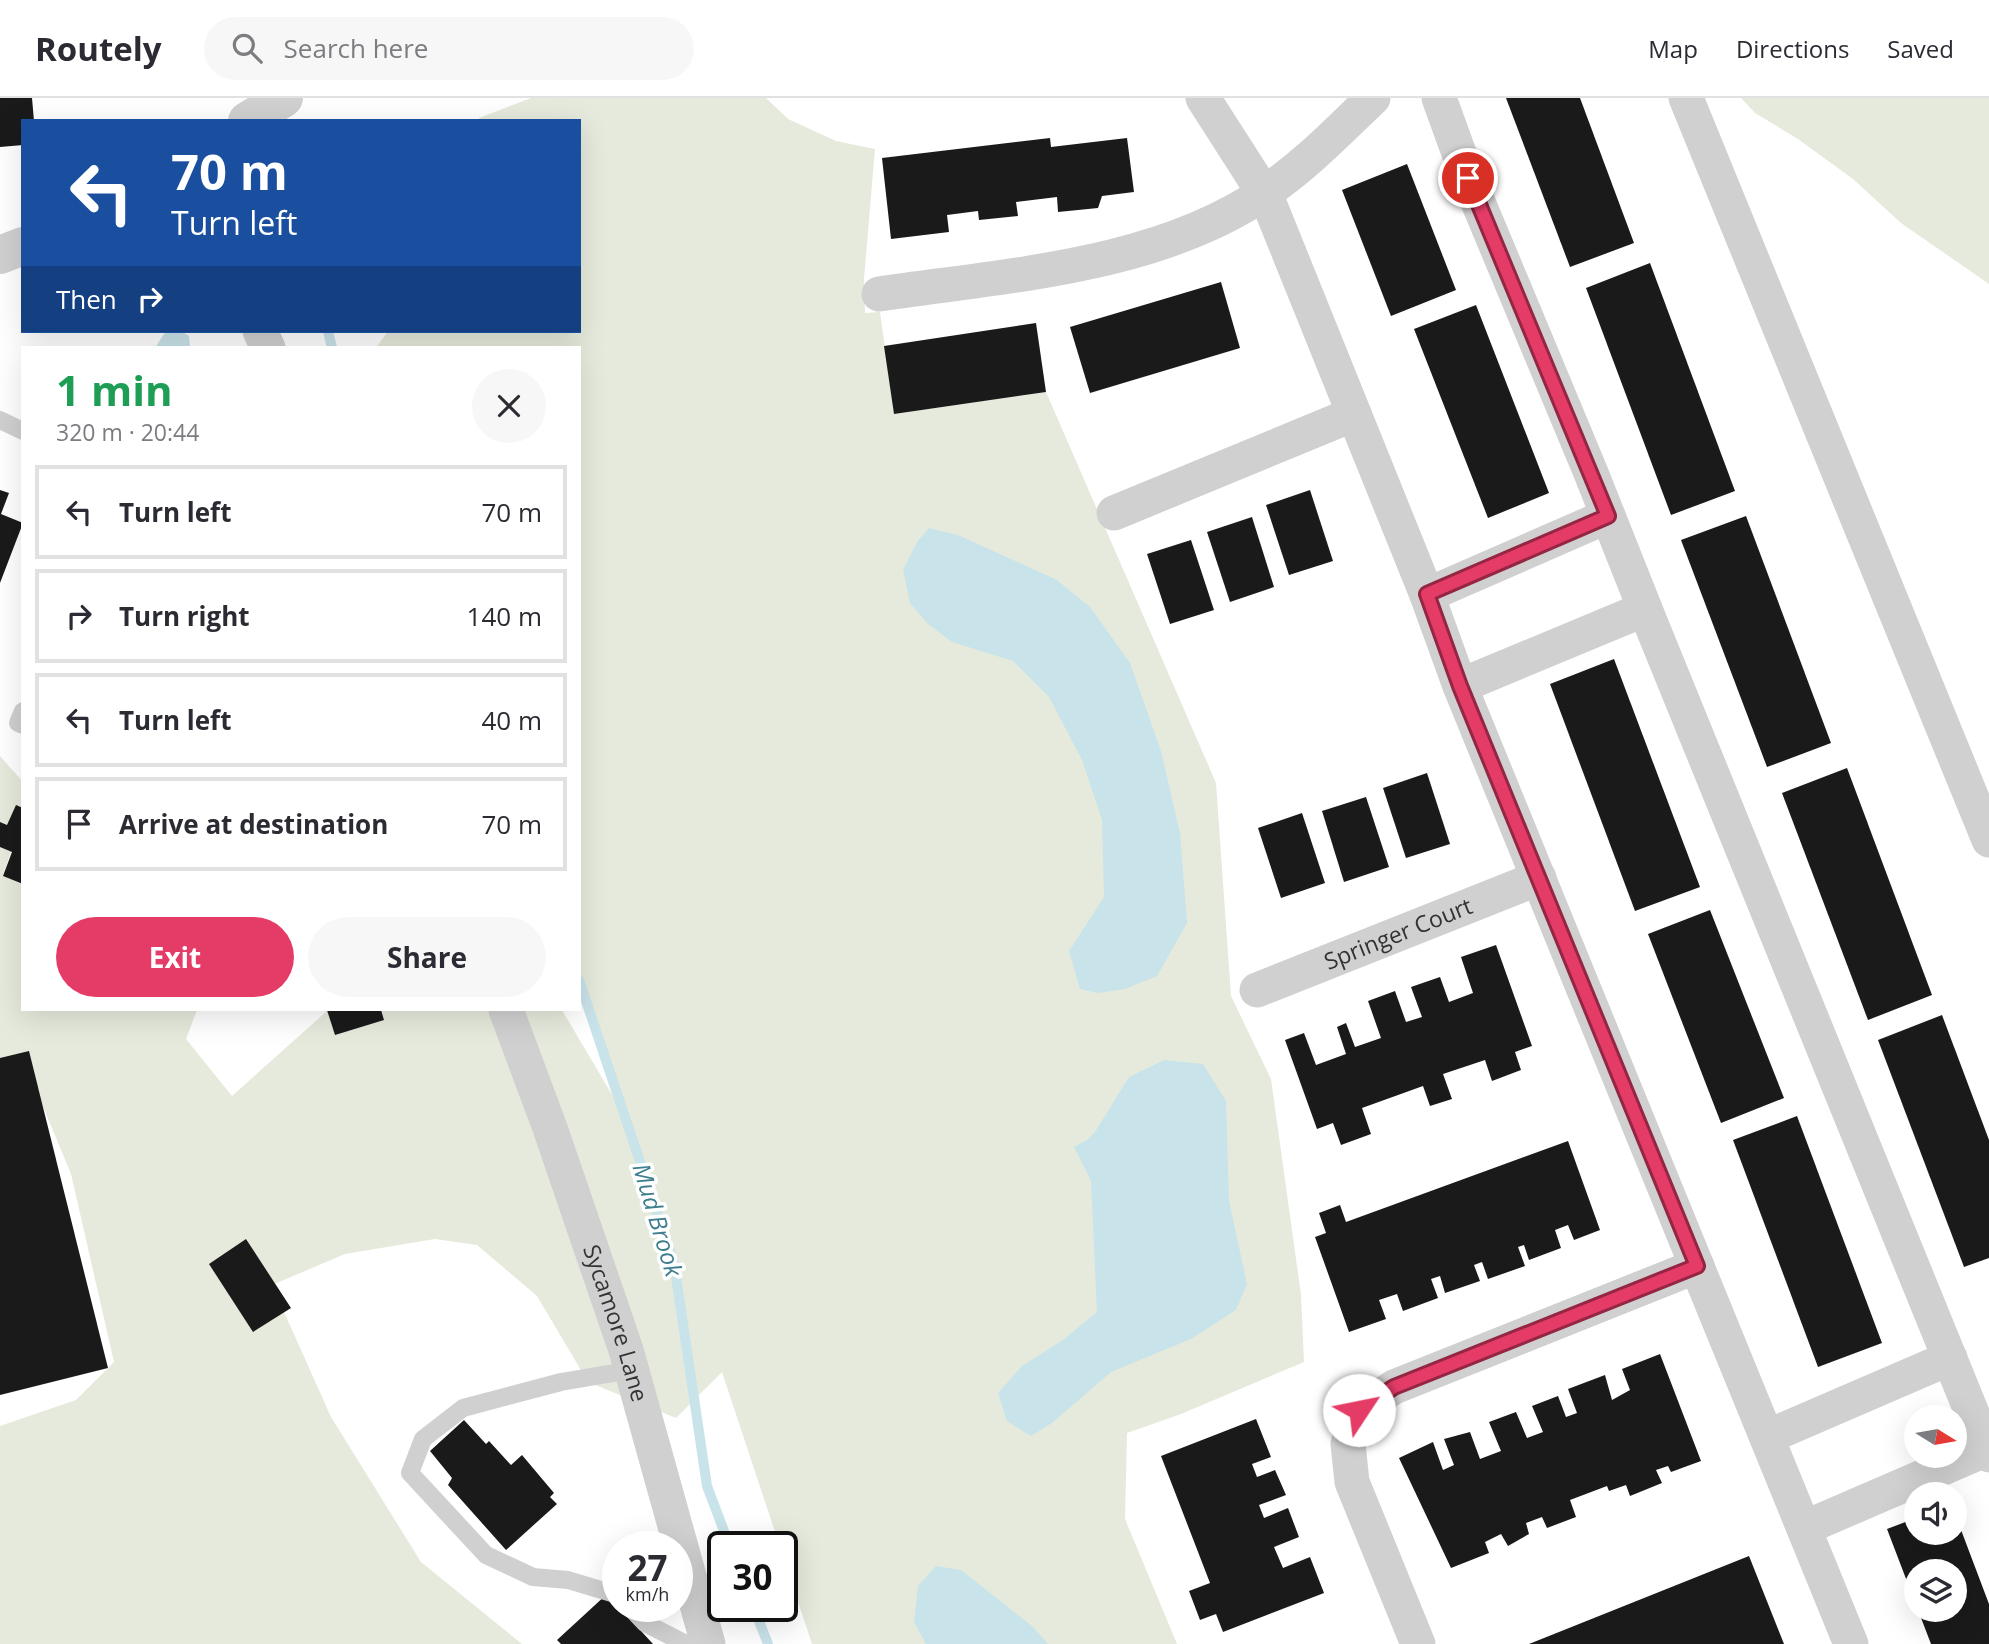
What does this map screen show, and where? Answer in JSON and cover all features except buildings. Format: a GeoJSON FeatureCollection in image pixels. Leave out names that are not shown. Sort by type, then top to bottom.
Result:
{"type":"FeatureCollection","features":[{"type":"Feature","properties":{"kind":"street"},"geometry":{"type":"LineString","coordinates":[[250,119],[284,98]]}},
{"type":"Feature","properties":{"kind":"street"},"geometry":{"type":"LineString","coordinates":[[1203,98],[1264,194],[1427,594],[1460,686],[1851,1644]]}},
{"type":"Feature","properties":{"kind":"street"},"geometry":{"type":"LineString","coordinates":[[879,293],[1085,263],[1158,245],[1207,225],[1264,194],[1316,155],[1373,98]]}},
{"type":"Feature","properties":{"kind":"street"},"geometry":{"type":"LineString","coordinates":[[1439,98],[1468,178],[1988,1452],[1804,1528]]}},
{"type":"Feature","properties":{"kind":"street"},"geometry":{"type":"LineString","coordinates":[[1686,98],[1989,840]]}},
{"type":"Feature","properties":{"kind":"street"},"geometry":{"type":"LineString","coordinates":[[0,255],[21,247]]}},
{"type":"Feature","properties":{"kind":"street"},"geometry":{"type":"LineString","coordinates":[[1114,513],[1354,414]]}},
{"type":"Feature","properties":{"kind":"street"},"geometry":{"type":"LineString","coordinates":[[1427,594],[1608,516]]}},
{"type":"Feature","properties":{"kind":"street"},"geometry":{"type":"LineString","coordinates":[[1460,686],[1645,609]]}},
{"type":"Feature","properties":{"kind":"street","name":"Springer Court"},"geometry":{"type":"LineString","coordinates":[[1257,990],[1539,878]]}},
{"type":"Feature","properties":{"kind":"street","name":"Sycamore Lane"},"geometry":{"type":"LineString","coordinates":[[506,1011],[550,1128],[631,1370],[708,1644]]}},
{"type":"Feature","properties":{"kind":"street"},"geometry":{"type":"LineString","coordinates":[[1418,1644],[1352,1482],[1348,1444],[1359,1410],[1394,1387],[1697,1266]]}},
{"type":"Feature","properties":{"kind":"street"},"geometry":{"type":"LineString","coordinates":[[1767,1437],[1950,1358]]}},
{"type":"Feature","properties":{"kind":"lane"},"geometry":{"type":"LineString","coordinates":[[0,420],[21,431]]}},
{"type":"Feature","properties":{"kind":"lane"},"geometry":{"type":"LineString","coordinates":[[602,1590],[568,1580],[533,1577],[486,1555],[410,1473],[423,1438],[463,1408],[561,1382],[631,1370]]}},
{"type":"Feature","properties":{"kind":"lane"},"geometry":{"type":"LineString","coordinates":[[644,1622],[686,1644]]}},
{"type":"Feature","properties":{"kind":"shaded area"},"geometry":{"type":"Polygon","coordinates":[[[531,98],[766,98],[788,119],[836,141],[875,149],[864,279],[865,313],[880,312],[894,414],[1046,392],[1216,783],[1231,996],[1271,1079],[1301,1295],[1304,1362],[1181,1414],[1127,1433],[1125,1519],[1177,1644],[812,1644],[798,1602],[798,1531],[775,1531],[722,1372],[676,1418],[588,1382],[537,1296],[477,1245],[435,1239],[345,1254],[272,1285],[331,1417],[421,1562],[522,1644],[0,1644],[0,1426],[76,1400],[114,1362],[71,1174],[25,1063],[0,1068],[0,756],[21,780],[21,822],[3,875],[21,883],[21,1011],[197,1011],[186,1039],[232,1096],[327,1011],[563,1011],[624,1115],[581,986],[581,346],[377,346],[387,333],[581,333],[581,119],[479,119],[531,98]]]}},
{"type":"Feature","properties":{"kind":"shaded area"},"geometry":{"type":"Polygon","coordinates":[[[1741,98],[1989,98],[1989,284],[1901,223],[1853,179],[1798,139],[1755,113],[1741,98]]]}},
{"type":"Feature","properties":{"kind":"water"},"geometry":{"type":"Polygon","coordinates":[[[184,333],[189,336],[190,346],[156,346],[164,334],[184,333]]]}},
{"type":"Feature","properties":{"kind":"water"},"geometry":{"type":"Polygon","coordinates":[[[929,528],[958,535],[1057,580],[1090,607],[1130,663],[1161,751],[1180,833],[1187,923],[1157,976],[1125,989],[1098,993],[1080,989],[1069,951],[1104,897],[1102,820],[1082,760],[1049,697],[1013,661],[952,642],[928,624],[910,603],[903,570],[917,542],[929,528]]]}},
{"type":"Feature","properties":{"kind":"water"},"geometry":{"type":"Polygon","coordinates":[[[1164,1060],[1203,1064],[1226,1101],[1229,1201],[1247,1284],[1236,1310],[1191,1339],[1111,1372],[1052,1423],[1031,1436],[1007,1421],[998,1393],[1022,1366],[1063,1340],[1097,1312],[1091,1181],[1074,1147],[1095,1132],[1129,1077],[1164,1060]]]}},
{"type":"Feature","properties":{"kind":"water"},"geometry":{"type":"Polygon","coordinates":[[[936,1566],[961,1570],[1032,1626],[1048,1644],[926,1644],[914,1622],[918,1586],[936,1566]]]}},
{"type":"Feature","properties":{"kind":"waterway","name":"Mud Brook"},"geometry":{"type":"LineString","coordinates":[[328,333],[332,346]]}},
{"type":"Feature","properties":{"kind":"waterway","name":"Mud Brook"},"geometry":{"type":"LineString","coordinates":[[581,986],[674,1263],[707,1486],[724,1531]]}},
{"type":"Feature","properties":{"kind":"waterway","name":"Mud Brook"},"geometry":{"type":"LineString","coordinates":[[759,1622],[768,1644]]}},
{"type":"Feature","properties":{"kind":"route"},"geometry":{"type":"LineString","coordinates":[[1359,1410],[1394,1387],[1697,1266],[1460,686],[1427,594],[1608,516],[1468,178]]}}]}
